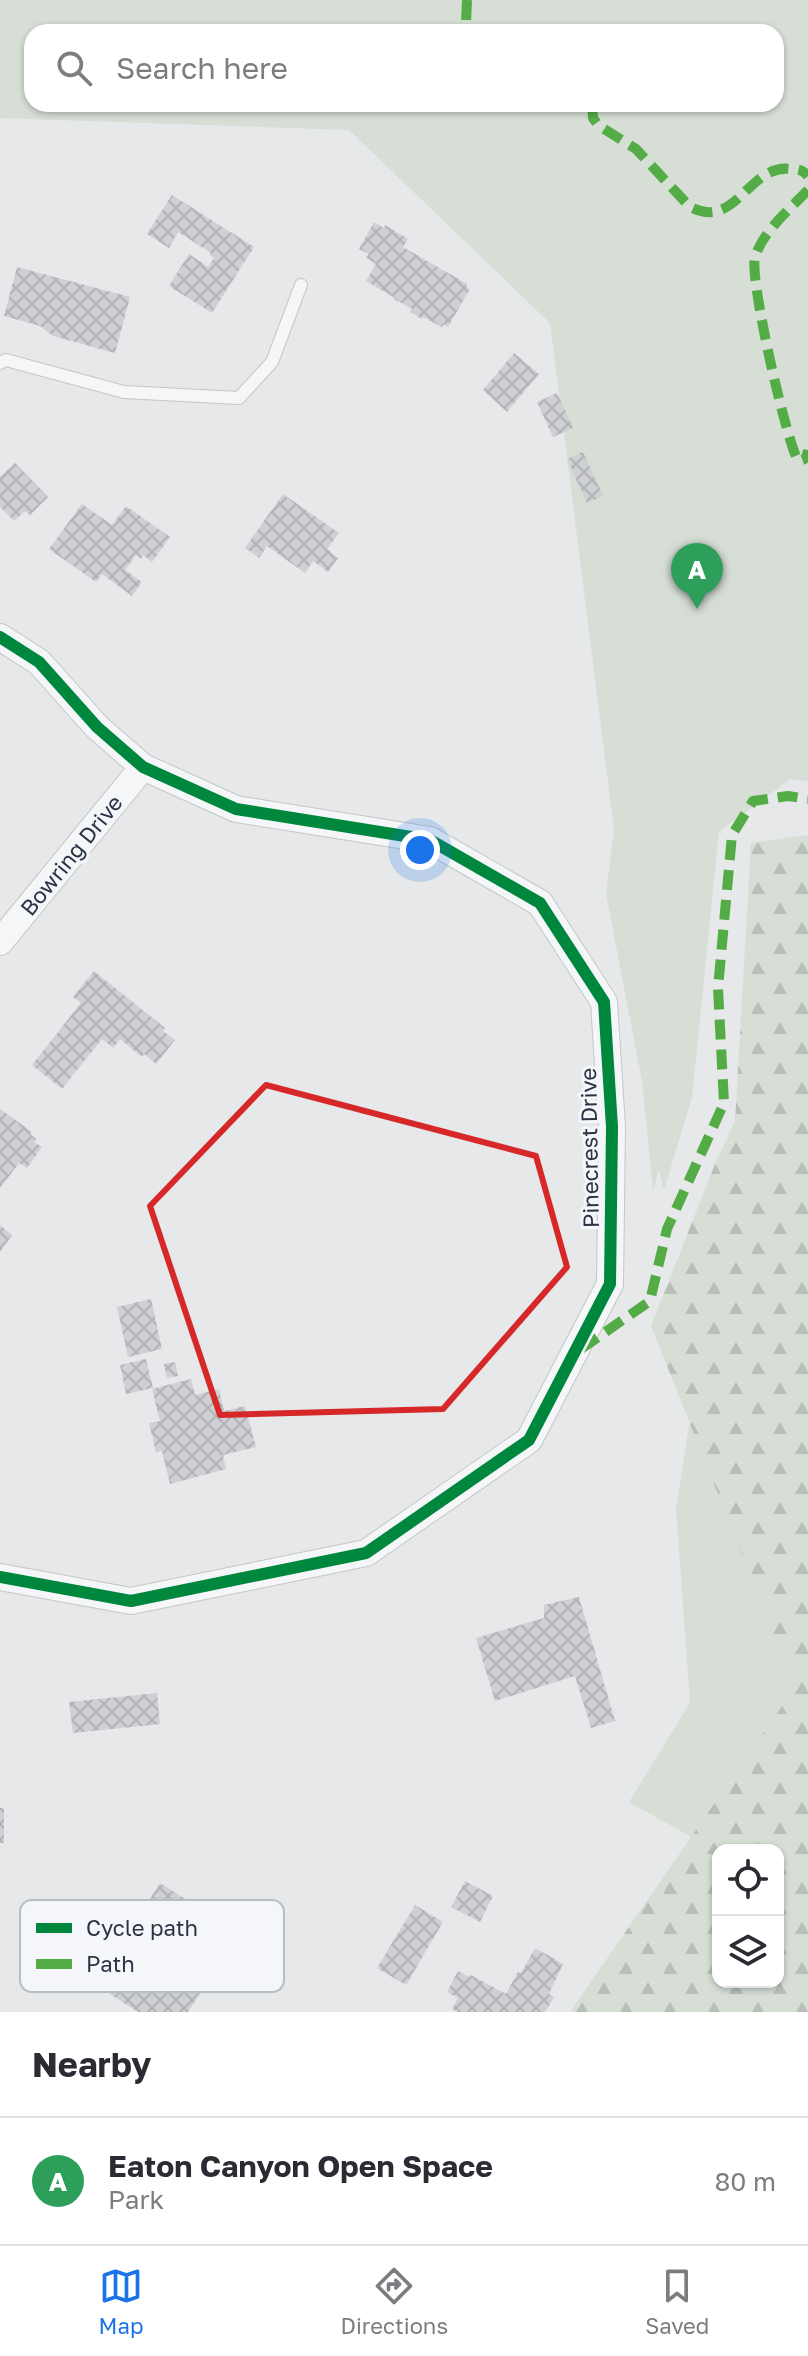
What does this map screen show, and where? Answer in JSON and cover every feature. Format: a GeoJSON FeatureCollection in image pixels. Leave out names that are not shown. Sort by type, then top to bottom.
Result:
{"type":"FeatureCollection","features":[{"type":"Feature","properties":{"kind":"street","name":"Pinecrest Drive"},"geometry":{"type":"LineString","coordinates":[[0,637],[39,662],[97,727],[143,767],[236,809],[430,840],[540,903],[604,1002],[612,1127],[610,1284],[529,1440],[366,1553],[131,1601],[0,1577]]}},
{"type":"Feature","properties":{"kind":"street","name":"Bowring Drive"},"geometry":{"type":"LineString","coordinates":[[0,942],[143,767]]}},
{"type":"Feature","properties":{"kind":"lane"},"geometry":{"type":"LineString","coordinates":[[0,363],[6,360],[124,392],[239,398],[272,362],[301,285]]}},
{"type":"Feature","properties":{"kind":"highlighted area"},"geometry":{"type":"Polygon","coordinates":[[[266,1085],[536,1156],[567,1267],[443,1409],[220,1415],[150,1206],[266,1085]]]}},
{"type":"Feature","properties":{"kind":"green space"},"geometry":{"type":"Polygon","coordinates":[[[0,0],[808,0],[808,781],[790,779],[719,832],[692,1097],[664,1190],[659,1171],[653,1190],[642,1081],[606,894],[614,829],[550,323],[349,130],[0,118],[0,0]]]}},
{"type":"Feature","properties":{"kind":"green space"},"geometry":{"type":"Polygon","coordinates":[[[808,835],[808,2012],[570,2012],[795,1687],[651,1326],[735,1121],[751,843],[808,835]]]}},
{"type":"Feature","properties":{"kind":"green space"},"geometry":{"type":"Polygon","coordinates":[[[765,886],[808,2012],[589,2012],[697,1840],[629,1802],[690,1703],[676,1508],[722,1219],[749,1133],[765,886]]]}},
{"type":"Feature","properties":{"kind":"building"},"geometry":{"type":"Polygon","coordinates":[[[172,195],[254,247],[212,313],[169,286],[189,254],[208,267],[214,258],[211,253],[178,232],[169,248],[147,234],[172,195]]]}},
{"type":"Feature","properties":{"kind":"building"},"geometry":{"type":"Polygon","coordinates":[[[374,222],[408,239],[403,247],[467,284],[466,287],[470,289],[448,327],[422,319],[410,312],[412,309],[366,281],[376,264],[366,258],[369,254],[359,249],[374,222]]]}},
{"type":"Feature","properties":{"kind":"building"},"geometry":{"type":"Polygon","coordinates":[[[17,267],[130,297],[115,353],[53,336],[40,326],[4,316],[17,267]]]}},
{"type":"Feature","properties":{"kind":"building"},"geometry":{"type":"Polygon","coordinates":[[[514,353],[539,374],[507,412],[483,390],[514,353]]]}},
{"type":"Feature","properties":{"kind":"building"},"geometry":{"type":"Polygon","coordinates":[[[557,393],[573,428],[553,437],[537,402],[557,393]]]}},
{"type":"Feature","properties":{"kind":"building"},"geometry":{"type":"Polygon","coordinates":[[[583,452],[603,496],[587,503],[567,459],[583,452]]]}},
{"type":"Feature","properties":{"kind":"building"},"geometry":{"type":"Polygon","coordinates":[[[15,463],[48,497],[30,515],[25,511],[14,521],[0,507],[0,477],[15,463]]]}},
{"type":"Feature","properties":{"kind":"building"},"geometry":{"type":"Polygon","coordinates":[[[283,494],[339,533],[327,549],[338,558],[328,572],[313,561],[305,573],[267,546],[259,558],[245,548],[283,494]]]}},
{"type":"Feature","properties":{"kind":"building"},"geometry":{"type":"Polygon","coordinates":[[[82,504],[112,525],[126,506],[170,537],[152,562],[143,555],[141,559],[136,555],[125,570],[142,582],[132,596],[102,574],[96,582],[49,549],[82,504]]]}},
{"type":"Feature","properties":{"kind":"building"},"geometry":{"type":"Polygon","coordinates":[[[94,971],[165,1028],[163,1031],[175,1040],[156,1064],[120,1039],[113,1048],[102,1039],[62,1089],[32,1065],[81,1003],[73,997],[94,971]]]}},
{"type":"Feature","properties":{"kind":"building"},"geometry":{"type":"Polygon","coordinates":[[[0,1109],[32,1132],[30,1134],[36,1139],[34,1142],[42,1147],[27,1168],[19,1163],[0,1188],[0,1109]]]}},
{"type":"Feature","properties":{"kind":"building"},"geometry":{"type":"Polygon","coordinates":[[[0,1225],[12,1235],[0,1252],[0,1225]]]}},
{"type":"Feature","properties":{"kind":"building"},"geometry":{"type":"Polygon","coordinates":[[[151,1299],[162,1349],[128,1357],[117,1307],[151,1299]]]}},
{"type":"Feature","properties":{"kind":"building"},"geometry":{"type":"Polygon","coordinates":[[[146,1359],[153,1388],[126,1394],[120,1365],[146,1359]]]}},
{"type":"Feature","properties":{"kind":"building"},"geometry":{"type":"Polygon","coordinates":[[[175,1362],[178,1376],[167,1378],[164,1364],[175,1362]]]}},
{"type":"Feature","properties":{"kind":"building"},"geometry":{"type":"Polygon","coordinates":[[[191,1379],[195,1395],[219,1389],[224,1411],[245,1406],[256,1447],[223,1455],[226,1469],[170,1484],[162,1451],[156,1452],[149,1423],[160,1421],[152,1389],[191,1379]]]}},
{"type":"Feature","properties":{"kind":"building"},"geometry":{"type":"Polygon","coordinates":[[[579,1597],[615,1721],[591,1728],[575,1676],[495,1701],[476,1638],[544,1618],[544,1605],[579,1597]]]}},
{"type":"Feature","properties":{"kind":"building"},"geometry":{"type":"Polygon","coordinates":[[[157,1693],[160,1724],[73,1733],[69,1702],[157,1693]]]}},
{"type":"Feature","properties":{"kind":"building"},"geometry":{"type":"Polygon","coordinates":[[[0,1808],[4,1808],[4,1843],[0,1843],[0,1808]]]}},
{"type":"Feature","properties":{"kind":"building"},"geometry":{"type":"Polygon","coordinates":[[[465,1881],[493,1896],[480,1922],[451,1907],[465,1881]]]}},
{"type":"Feature","properties":{"kind":"building"},"geometry":{"type":"Polygon","coordinates":[[[160,1883],[187,1900],[149,1900],[160,1883]]]}},
{"type":"Feature","properties":{"kind":"building"},"geometry":{"type":"Polygon","coordinates":[[[415,1905],[443,1922],[406,1985],[377,1968],[415,1905]]]}},
{"type":"Feature","properties":{"kind":"building"},"geometry":{"type":"Polygon","coordinates":[[[535,1948],[563,1964],[549,1994],[554,1997],[545,2012],[457,2012],[452,2009],[458,1998],[447,1992],[458,1971],[506,1994],[535,1948]]]}},
{"type":"Feature","properties":{"kind":"building"},"geometry":{"type":"Polygon","coordinates":[[[107,1992],[201,1992],[188,2012],[138,2012],[107,1992]]]}},
{"type":"Feature","properties":{"kind":"marked path"},"geometry":{"type":"LineString","coordinates":[[467,0],[467,24]]}},
{"type":"Feature","properties":{"kind":"marked path"},"geometry":{"type":"LineString","coordinates":[[593,112],[598,125],[636,149],[690,207],[706,212],[731,204],[764,176],[776,170],[799,170],[808,176]]}},
{"type":"Feature","properties":{"kind":"marked path"},"geometry":{"type":"LineString","coordinates":[[808,190],[764,238],[755,257],[758,295],[785,423],[798,461],[806,458],[808,450]]}},
{"type":"Feature","properties":{"kind":"marked path"},"geometry":{"type":"LineString","coordinates":[[581,1349],[650,1301],[667,1229],[724,1103],[718,988],[732,835],[753,801],[788,796],[808,799]]}},
{"type":"Feature","properties":{"kind":"cycle path"},"geometry":{"type":"LineString","coordinates":[[0,637],[39,662],[97,727],[143,767],[236,809],[430,840],[540,903],[604,1002],[612,1127],[610,1284],[529,1440],[366,1553],[131,1601],[0,1577]]}},
{"type":"Feature","properties":{"kind":"place","name":"Eaton Canyon Open Space"},"geometry":{"type":"Point","coordinates":[697,609]}}]}
